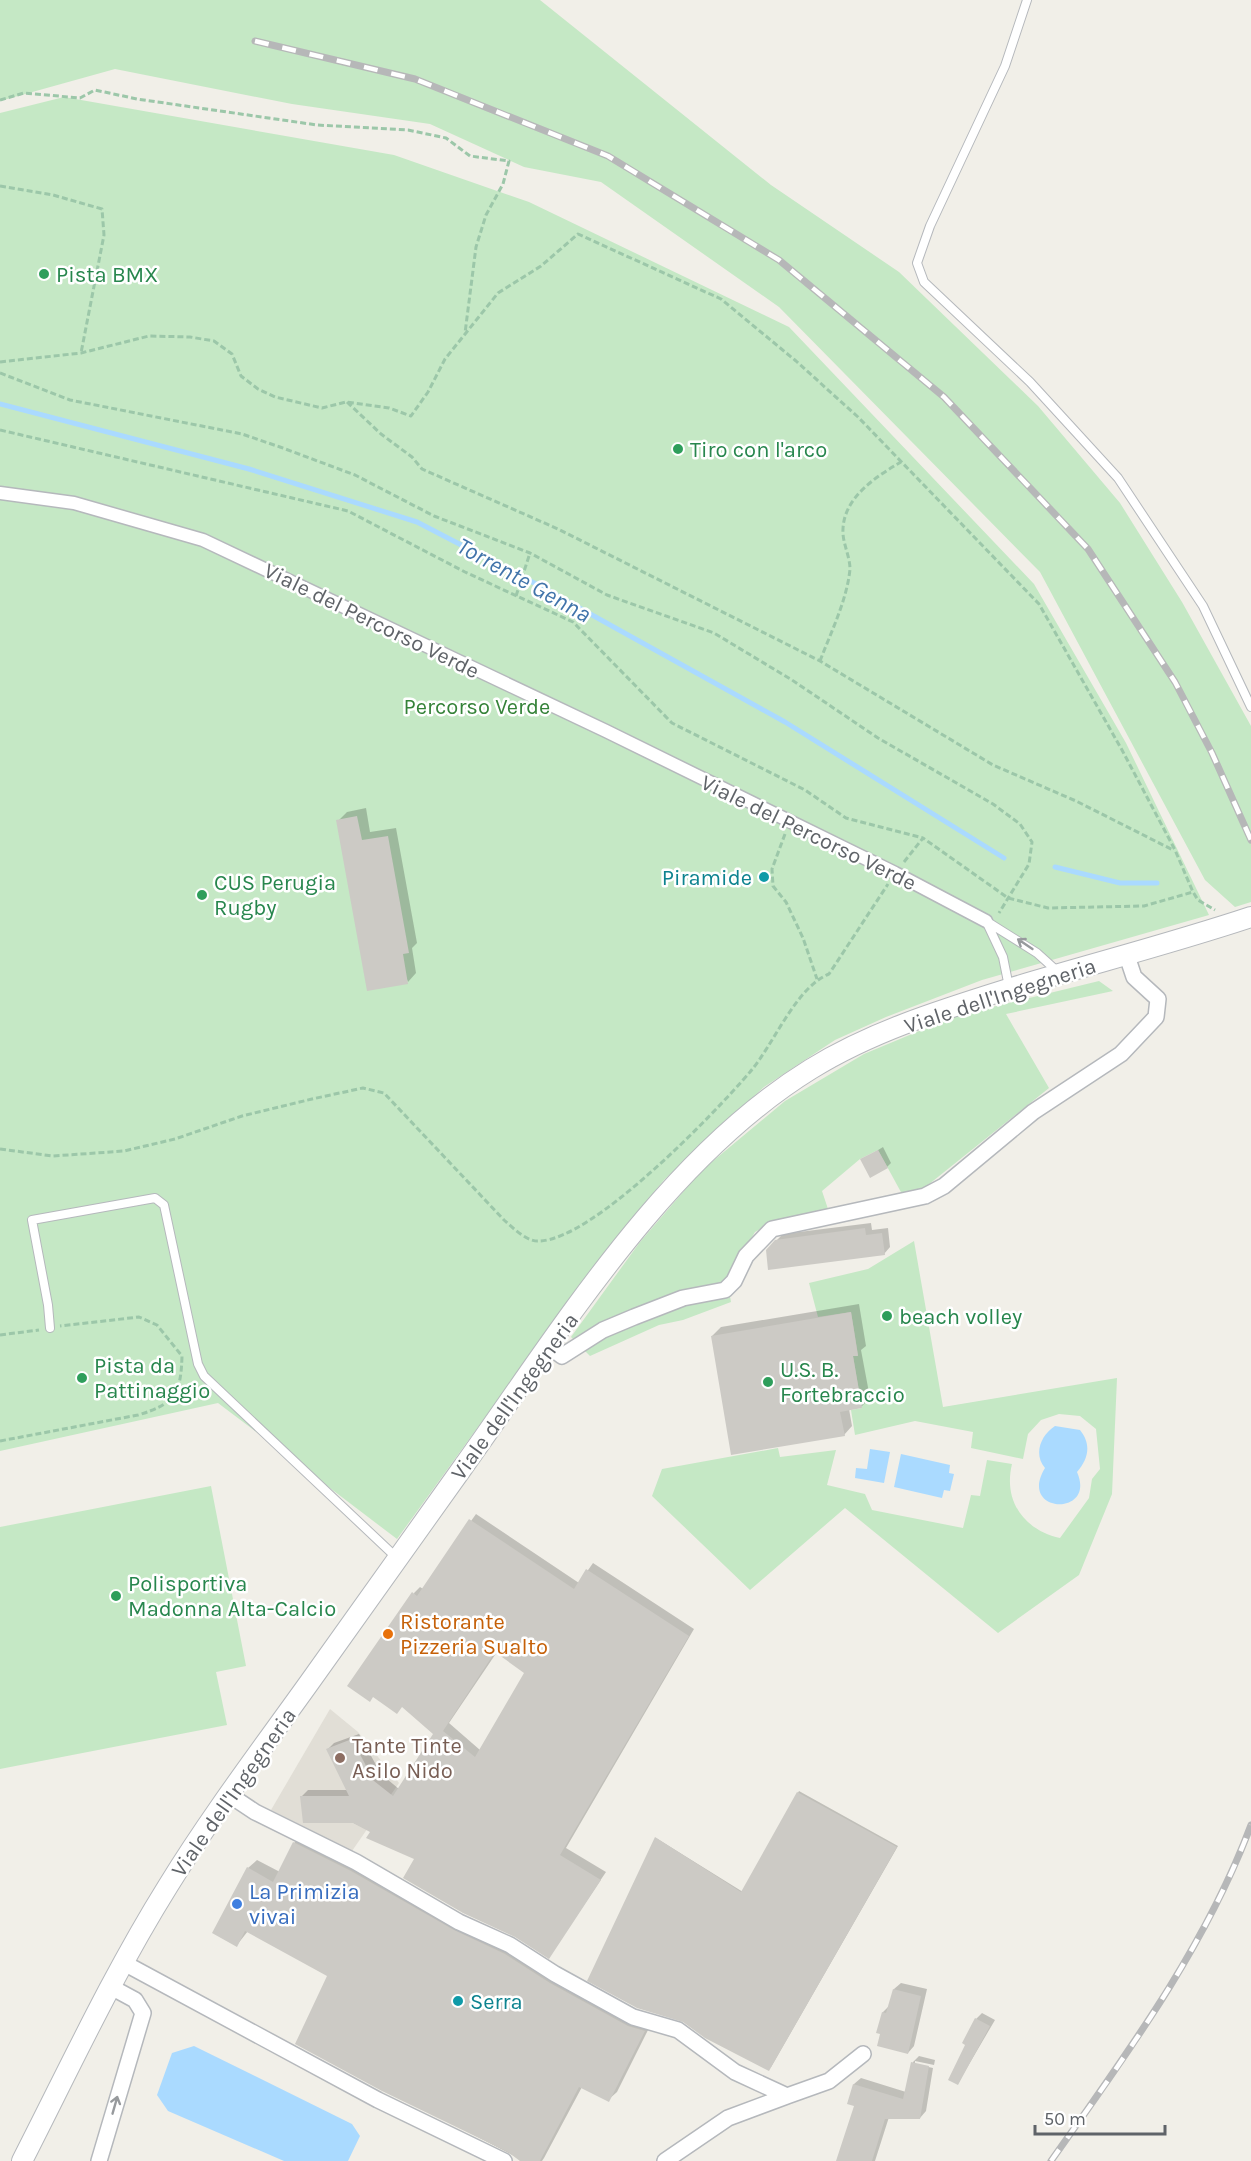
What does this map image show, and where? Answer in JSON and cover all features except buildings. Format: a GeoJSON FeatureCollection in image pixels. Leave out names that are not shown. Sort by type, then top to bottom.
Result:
{"type":"FeatureCollection","features":[{"type":"Feature","properties":{"kind":"street","name":"Viale del Percorso Verde"},"geometry":{"type":"LineString","coordinates":[[0,493],[74,503],[203,540],[596,726],[789,823],[895,873],[986,921]]}},
{"type":"Feature","properties":{"kind":"street","name":"Viale dell'Ingegneria"},"geometry":{"type":"LineString","coordinates":[[22,2161],[124,1963],[167,1887],[228,1794],[549,1346],[660,1200],[691,1167],[770,1099],[809,1070],[854,1046],[929,1014],[1128,956],[1251,917]]}},
{"type":"Feature","properties":{"kind":"street"},"geometry":{"type":"LineString","coordinates":[[549,1346],[562,1356],[579,1342],[624,1321],[683,1298],[725,1290],[734,1281],[746,1256],[772,1229],[925,1196],[944,1186],[1033,1112],[1121,1054],[1156,1017],[1158,999],[1134,977],[1128,956]]}},
{"type":"Feature","properties":{"kind":"street"},"geometry":{"type":"LineString","coordinates":[[228,1794],[255,1812],[364,1867],[459,1922],[510,1946],[633,2017],[678,2030],[735,2072],[787,2096]]}},
{"type":"Feature","properties":{"kind":"street"},"geometry":{"type":"LineString","coordinates":[[124,1963],[368,2095],[504,2161]]}},
{"type":"Feature","properties":{"kind":"street"},"geometry":{"type":"LineString","coordinates":[[99,2161],[143,2013],[135,2000],[111,1987]]}},
{"type":"Feature","properties":{"kind":"street"},"geometry":{"type":"LineString","coordinates":[[666,2161],[728,2118],[829,2081],[863,2054]]}},
{"type":"Feature","properties":{"kind":"lane"},"geometry":{"type":"LineString","coordinates":[[1027,0],[1005,66],[930,226],[917,263],[924,282],[1030,382],[1118,478],[1203,606],[1251,707]]}},
{"type":"Feature","properties":{"kind":"lane"},"geometry":{"type":"LineString","coordinates":[[986,921],[1003,957],[1009,989]]}},
{"type":"Feature","properties":{"kind":"lane","name":"Viale del Percorso Verde"},"geometry":{"type":"LineString","coordinates":[[986,921],[1037,952],[1060,974]]}},
{"type":"Feature","properties":{"kind":"lane"},"geometry":{"type":"LineString","coordinates":[[50,1328],[48,1305],[32,1220],[155,1198],[164,1205],[198,1364],[204,1376],[398,1559]]}},
{"type":"Feature","properties":{"kind":"path"},"geometry":{"type":"LineString","coordinates":[[0,100],[24,93],[80,98],[95,90],[137,99],[317,125],[408,130],[446,138],[470,156],[508,161],[503,184],[486,216],[476,247],[465,334]]}},
{"type":"Feature","properties":{"kind":"path"},"geometry":{"type":"LineString","coordinates":[[0,186],[53,195],[102,209],[104,235],[81,353]]}},
{"type":"Feature","properties":{"kind":"path"},"geometry":{"type":"LineString","coordinates":[[0,362],[81,353],[149,336],[214,341],[232,354],[241,376],[258,390],[275,398],[322,408],[346,402],[389,408],[411,416],[428,392],[445,359],[498,293],[541,266],[578,234],[721,299],[796,361],[858,417],[1039,604],[1175,850],[1193,892],[1198,900],[1219,912],[1227,925]]}},
{"type":"Feature","properties":{"kind":"path"},"geometry":{"type":"LineString","coordinates":[[0,373],[70,400],[242,434],[355,475],[434,516],[530,553],[607,595],[714,633],[792,680],[878,738],[1020,824],[1032,842],[1029,864],[999,914]]}},
{"type":"Feature","properties":{"kind":"path"},"geometry":{"type":"LineString","coordinates":[[346,402],[381,434],[412,457],[422,469],[558,529],[820,661],[993,765],[1076,801],[1175,850]]}},
{"type":"Feature","properties":{"kind":"path"},"geometry":{"type":"LineString","coordinates":[[0,430],[348,511],[454,567],[573,622],[672,723],[805,790],[846,818],[923,838],[1008,898],[1048,908],[1144,906],[1193,892]]}},
{"type":"Feature","properties":{"kind":"path"},"geometry":{"type":"LineString","coordinates":[[820,661],[845,594],[850,567],[843,530],[844,515],[873,478],[901,462]]}},
{"type":"Feature","properties":{"kind":"path"},"geometry":{"type":"LineString","coordinates":[[516,596],[530,553]]}},
{"type":"Feature","properties":{"kind":"path"},"geometry":{"type":"LineString","coordinates":[[789,823],[772,869],[773,886],[786,902],[803,938],[817,979]]}},
{"type":"Feature","properties":{"kind":"path"},"geometry":{"type":"LineString","coordinates":[[0,1149],[53,1156],[124,1151],[176,1139],[242,1116],[363,1088],[384,1093],[504,1220],[523,1235],[537,1242],[577,1229],[634,1188],[750,1072],[796,1004],[817,979],[829,974],[895,873],[923,838]]}},
{"type":"Feature","properties":{"kind":"path"},"geometry":{"type":"LineString","coordinates":[[0,1335],[95,1320],[139,1317],[157,1325],[182,1356],[182,1379],[173,1401],[157,1410],[0,1441]]}},
{"type":"Feature","properties":{"kind":"shaded area","name":"Tante Tinte Asilo Nido"},"geometry":{"type":"Polygon","coordinates":[[[330,1709],[358,1732],[399,1783],[352,1851],[271,1810],[330,1709]]]}},
{"type":"Feature","properties":{"kind":"green space"},"geometry":{"type":"Polygon","coordinates":[[[0,0],[540,0],[771,185],[899,272],[1038,406],[1120,503],[1182,602],[1251,726],[1251,902],[1235,907],[1205,880],[1040,572],[779,307],[601,182],[524,167],[430,124],[292,104],[115,69],[0,101],[0,0]]]}},
{"type":"Feature","properties":{"kind":"green space","name":"Percorso Verde"},"geometry":{"type":"Polygon","coordinates":[[[64,97],[394,155],[529,202],[789,327],[1034,584],[1126,743],[1209,915],[982,980],[886,1017],[835,1040],[764,1087],[664,1180],[585,1279],[397,1539],[218,1403],[0,1451],[0,113],[64,97]]]}},
{"type":"Feature","properties":{"kind":"green space"},"geometry":{"type":"Polygon","coordinates":[[[1099,981],[1113,991],[1006,1014],[1049,1088],[918,1193],[902,1194],[878,1150],[860,1159],[822,1191],[828,1209],[773,1222],[755,1232],[727,1279],[731,1302],[683,1320],[659,1325],[590,1356],[571,1337],[640,1242],[701,1171],[785,1101],[864,1054],[955,1016],[1099,981]]]}},
{"type":"Feature","properties":{"kind":"green space"},"geometry":{"type":"Polygon","coordinates":[[[914,1241],[943,1407],[1117,1378],[1112,1494],[1079,1575],[998,1633],[845,1508],[750,1590],[652,1496],[662,1469],[778,1448],[780,1457],[836,1450],[827,1485],[865,1494],[872,1510],[963,1528],[971,1495],[980,1496],[987,1460],[1012,1464],[1011,1490],[1019,1512],[1036,1528],[1060,1538],[1089,1498],[1092,1479],[1100,1469],[1096,1429],[1080,1416],[1059,1414],[1041,1420],[1028,1434],[1023,1459],[971,1448],[973,1432],[915,1421],[855,1435],[851,1410],[862,1408],[853,1356],[858,1355],[851,1312],[818,1317],[809,1283],[868,1269],[914,1241]]]}},
{"type":"Feature","properties":{"kind":"green space","name":"Polisportiva Madonna Alta-Calcio"},"geometry":{"type":"Polygon","coordinates":[[[211,1486],[246,1666],[216,1672],[227,1725],[0,1769],[0,1527],[211,1486]]]}},
{"type":"Feature","properties":{"kind":"water"},"geometry":{"type":"Polygon","coordinates":[[[1055,1426],[1080,1430],[1087,1446],[1086,1457],[1077,1472],[1080,1487],[1076,1497],[1068,1503],[1058,1504],[1048,1501],[1041,1494],[1039,1483],[1045,1468],[1041,1463],[1040,1445],[1046,1434],[1055,1426]]]}},
{"type":"Feature","properties":{"kind":"water"},"geometry":{"type":"Polygon","coordinates":[[[870,1449],[890,1452],[884,1483],[855,1478],[856,1468],[867,1469],[870,1449]]]}},
{"type":"Feature","properties":{"kind":"water"},"geometry":{"type":"Polygon","coordinates":[[[901,1454],[950,1465],[949,1473],[954,1474],[950,1491],[944,1490],[942,1498],[894,1487],[901,1454]]]}},
{"type":"Feature","properties":{"kind":"water"},"geometry":{"type":"Polygon","coordinates":[[[194,2046],[352,2124],[360,2136],[348,2161],[284,2161],[168,2111],[157,2095],[172,2053],[194,2046]]]}},
{"type":"Feature","properties":{"kind":"waterway","name":"Torrente Genna"},"geometry":{"type":"LineString","coordinates":[[0,404],[249,469],[417,522],[538,585],[785,722],[1004,858]]}},
{"type":"Feature","properties":{"kind":"waterway","name":"Torrente Genna"},"geometry":{"type":"LineString","coordinates":[[1055,867],[1120,883],[1157,883]]}},
{"type":"Feature","properties":{"kind":"railway"},"geometry":{"type":"LineString","coordinates":[[255,41],[415,79],[608,156],[779,260],[944,397],[1088,549],[1175,682],[1212,753],[1251,840]]}},
{"type":"Feature","properties":{"kind":"railway"},"geometry":{"type":"LineString","coordinates":[[1051,2161],[1162,1999],[1211,1914],[1251,1825]]}},
{"type":"Feature","properties":{"kind":"place","name":"Pista BMX"},"geometry":{"type":"Point","coordinates":[44,274]}},
{"type":"Feature","properties":{"kind":"place","name":"Tiro con l'arco"},"geometry":{"type":"Point","coordinates":[678,449]}},
{"type":"Feature","properties":{"kind":"place","name":"Piramide"},"geometry":{"type":"Point","coordinates":[764,877]}},
{"type":"Feature","properties":{"kind":"place","name":"CUS Perugia Rugby"},"geometry":{"type":"Point","coordinates":[202,895]}},
{"type":"Feature","properties":{"kind":"place","name":"beach volley"},"geometry":{"type":"Point","coordinates":[887,1316]}},
{"type":"Feature","properties":{"kind":"place","name":"Pista da Pattinaggio"},"geometry":{"type":"Point","coordinates":[82,1378]}},
{"type":"Feature","properties":{"kind":"place","name":"U.S. B. Fortebraccio"},"geometry":{"type":"Point","coordinates":[768,1382]}},
{"type":"Feature","properties":{"kind":"place","name":"Polisportiva Madonna Alta-Calcio"},"geometry":{"type":"Point","coordinates":[116,1596]}},
{"type":"Feature","properties":{"kind":"place","name":"Ristorante Pizzeria Sualto"},"geometry":{"type":"Point","coordinates":[388,1634]}},
{"type":"Feature","properties":{"kind":"place","name":"Tante Tinte Asilo Nido"},"geometry":{"type":"Point","coordinates":[340,1758]}},
{"type":"Feature","properties":{"kind":"place","name":"La Primizia vivai"},"geometry":{"type":"Point","coordinates":[237,1904]}},
{"type":"Feature","properties":{"kind":"place","name":"Serra"},"geometry":{"type":"Point","coordinates":[458,2001]}}]}
